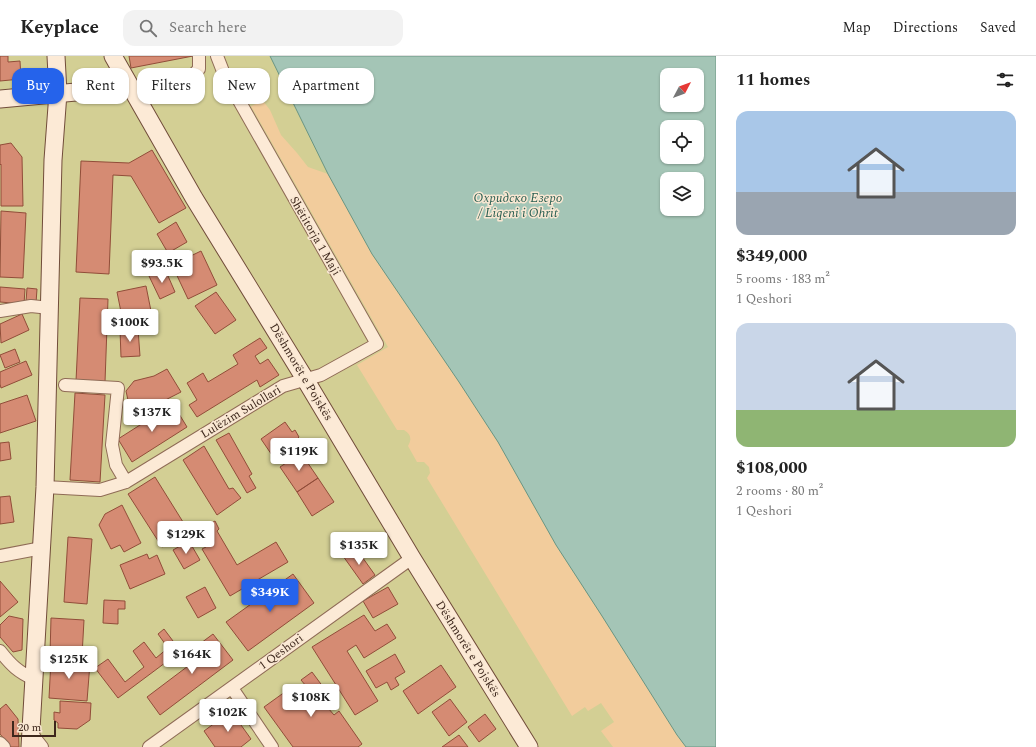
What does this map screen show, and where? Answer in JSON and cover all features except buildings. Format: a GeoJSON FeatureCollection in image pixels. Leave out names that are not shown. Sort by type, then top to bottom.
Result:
{"type":"FeatureCollection","features":[{"type":"Feature","properties":{"kind":"street"},"geometry":{"type":"LineString","coordinates":[[56,56],[57,68]]}},
{"type":"Feature","properties":{"kind":"street","name":"Dëshmorët e Pojskës"},"geometry":{"type":"LineString","coordinates":[[112,56],[137,99]]}},
{"type":"Feature","properties":{"kind":"street"},"geometry":{"type":"LineString","coordinates":[[199,56],[199,68]]}},
{"type":"Feature","properties":{"kind":"street","name":"Shëtitorja 1 Maji"},"geometry":{"type":"LineString","coordinates":[[217,56],[224,74],[377,344],[321,375],[305,379]]}},
{"type":"Feature","properties":{"kind":"street"},"geometry":{"type":"LineString","coordinates":[[64,92],[130,87]]}},
{"type":"Feature","properties":{"kind":"street"},"geometry":{"type":"LineString","coordinates":[[0,99],[12,98]]}},
{"type":"Feature","properties":{"kind":"street"},"geometry":{"type":"LineString","coordinates":[[42,747],[31,740],[45,487],[53,160],[57,104]]}},
{"type":"Feature","properties":{"kind":"street","name":"Dëshmorët e Pojskës"},"geometry":{"type":"LineString","coordinates":[[140,104],[194,198],[412,558],[529,747]]}},
{"type":"Feature","properties":{"kind":"street"},"geometry":{"type":"LineString","coordinates":[[0,312],[31,306],[50,308]]}},
{"type":"Feature","properties":{"kind":"street","name":"Lulëzim Sulollari"},"geometry":{"type":"LineString","coordinates":[[45,487],[100,490],[126,482],[283,386],[305,379]]}},
{"type":"Feature","properties":{"kind":"street"},"geometry":{"type":"LineString","coordinates":[[65,385],[118,388],[112,445],[116,465],[126,482]]}},
{"type":"Feature","properties":{"kind":"street"},"geometry":{"type":"LineString","coordinates":[[0,556],[42,548]]}},
{"type":"Feature","properties":{"kind":"street","name":"1 Qeshori"},"geometry":{"type":"LineString","coordinates":[[149,747],[412,558]]}},
{"type":"Feature","properties":{"kind":"street"},"geometry":{"type":"LineString","coordinates":[[0,651],[12,666],[21,674],[34,680]]}},
{"type":"Feature","properties":{"kind":"street"},"geometry":{"type":"LineString","coordinates":[[232,688],[272,747]]}},
{"type":"Feature","properties":{"kind":"street"},"geometry":{"type":"LineString","coordinates":[[0,743],[4,747]]}},
{"type":"Feature","properties":{"kind":"shaded area"},"geometry":{"type":"Polygon","coordinates":[[[0,56],[716,56],[716,747],[0,747],[0,56]]]}},
{"type":"Feature","properties":{"kind":"sand"},"geometry":{"type":"Polygon","coordinates":[[[256,104],[265,104],[270,110],[281,135],[308,167],[328,174],[372,254],[498,442],[556,545],[686,747],[613,747],[601,731],[614,722],[601,703],[588,711],[585,707],[572,716],[427,478],[430,473],[429,467],[424,462],[417,462],[408,446],[410,439],[408,433],[404,430],[397,430],[357,365],[388,347],[251,106],[256,104]]]}},
{"type":"Feature","properties":{"kind":"water","name":"Охридско Езеро / Liqeni i Ohrit"},"geometry":{"type":"Polygon","coordinates":[[[270,56],[716,56],[716,747],[686,747],[677,735],[556,545],[498,442],[372,254],[328,174],[294,104],[374,104],[374,68],[278,68],[278,72],[270,56]]]}}]}
